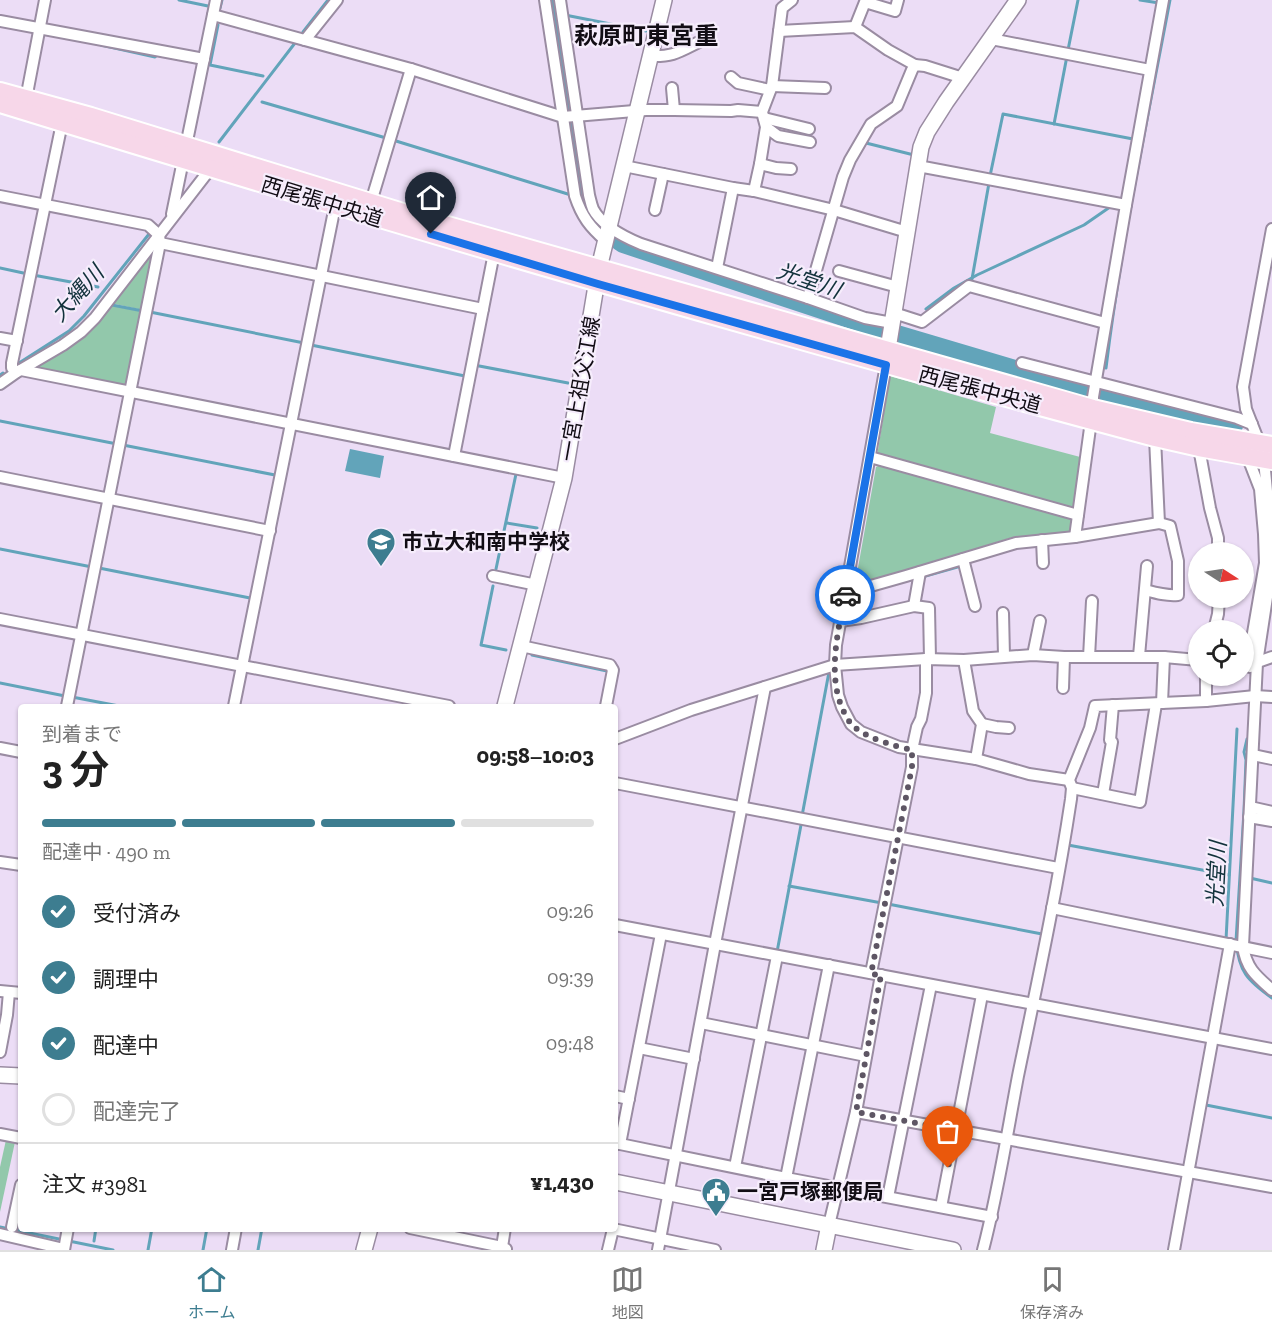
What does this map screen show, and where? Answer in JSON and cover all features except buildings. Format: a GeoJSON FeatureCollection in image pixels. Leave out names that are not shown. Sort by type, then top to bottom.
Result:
{"type":"FeatureCollection","features":[{"type":"Feature","properties":{"kind":"main road","name":"一宮上祖父江線"},"geometry":{"type":"LineString","coordinates":[[506,704],[564,478],[598,276],[664,0]]}},
{"type":"Feature","properties":{"kind":"main road"},"geometry":{"type":"LineString","coordinates":[[890,336],[921,147],[927,132],[1018,0]]}},
{"type":"Feature","properties":{"kind":"main road","name":"西尾張中央道"},"geometry":{"type":"LineString","coordinates":[[0,91],[91,116],[185,153],[211,168],[494,253],[890,336],[1191,431],[1265,443]]}},
{"type":"Feature","properties":{"kind":"main road","name":"西尾張中央道"},"geometry":{"type":"LineString","coordinates":[[0,104],[62,123],[371,202],[598,276]]}},
{"type":"Feature","properties":{"kind":"main road","name":"西尾張中央道"},"geometry":{"type":"LineString","coordinates":[[1094,399],[1155,438],[1261,460]]}},
{"type":"Feature","properties":{"kind":"main road"},"geometry":{"type":"LineString","coordinates":[[0,1074],[18,1076]]}},
{"type":"Feature","properties":{"kind":"main road"},"geometry":{"type":"LineString","coordinates":[[618,1183],[953,1250]]}},
{"type":"Feature","properties":{"kind":"main road"},"geometry":{"type":"LineString","coordinates":[[824,1250],[828,1225]]}},
{"type":"Feature","properties":{"kind":"main road"},"geometry":{"type":"LineString","coordinates":[[364,1250],[369,1232]]}},
{"type":"Feature","properties":{"kind":"street"},"geometry":{"type":"LineString","coordinates":[[26,99],[45,0]]}},
{"type":"Feature","properties":{"kind":"street"},"geometry":{"type":"LineString","coordinates":[[172,218],[216,0]]}},
{"type":"Feature","properties":{"kind":"street"},"geometry":{"type":"LineString","coordinates":[[306,40],[336,0]]}},
{"type":"Feature","properties":{"kind":"street"},"geometry":{"type":"LineString","coordinates":[[545,0],[589,195],[593,209],[608,234],[808,297],[865,318],[890,336]]}},
{"type":"Feature","properties":{"kind":"street"},"geometry":{"type":"LineString","coordinates":[[560,0],[571,116]]}},
{"type":"Feature","properties":{"kind":"street"},"geometry":{"type":"LineString","coordinates":[[754,191],[760,164],[764,119],[771,88],[782,8],[792,0]]}},
{"type":"Feature","properties":{"kind":"street"},"geometry":{"type":"LineString","coordinates":[[855,27],[865,2],[895,10],[898,0]]}},
{"type":"Feature","properties":{"kind":"street"},"geometry":{"type":"LineString","coordinates":[[1075,537],[1105,322],[1163,0]]}},
{"type":"Feature","properties":{"kind":"street"},"geometry":{"type":"LineString","coordinates":[[213,15],[571,116],[637,111],[738,110],[764,119],[809,129]]}},
{"type":"Feature","properties":{"kind":"street"},"geometry":{"type":"LineString","coordinates":[[0,21],[204,59]]}},
{"type":"Feature","properties":{"kind":"street"},"geometry":{"type":"LineString","coordinates":[[779,32],[855,27],[915,65],[963,78]]}},
{"type":"Feature","properties":{"kind":"street"},"geometry":{"type":"LineString","coordinates":[[991,39],[1150,70]]}},
{"type":"Feature","properties":{"kind":"street"},"geometry":{"type":"LineString","coordinates":[[651,56],[675,54],[699,42]]}},
{"type":"Feature","properties":{"kind":"street"},"geometry":{"type":"LineString","coordinates":[[808,297],[850,160],[871,124],[897,106],[915,65]]}},
{"type":"Feature","properties":{"kind":"street"},"geometry":{"type":"LineString","coordinates":[[371,202],[411,69]]}},
{"type":"Feature","properties":{"kind":"street"},"geometry":{"type":"LineString","coordinates":[[731,77],[738,83],[771,88],[825,88]]}},
{"type":"Feature","properties":{"kind":"street"},"geometry":{"type":"LineString","coordinates":[[672,88],[674,110]]}},
{"type":"Feature","properties":{"kind":"street"},"geometry":{"type":"LineString","coordinates":[[764,119],[778,136],[810,142]]}},
{"type":"Feature","properties":{"kind":"street"},"geometry":{"type":"LineString","coordinates":[[62,123],[12,368],[564,478]]}},
{"type":"Feature","properties":{"kind":"street"},"geometry":{"type":"LineString","coordinates":[[760,164],[791,169]]}},
{"type":"Feature","properties":{"kind":"street"},"geometry":{"type":"LineString","coordinates":[[624,166],[754,191],[834,210],[907,232]]}},
{"type":"Feature","properties":{"kind":"street"},"geometry":{"type":"LineString","coordinates":[[918,166],[1126,204]]}},
{"type":"Feature","properties":{"kind":"street"},"geometry":{"type":"LineString","coordinates":[[0,384],[81,332],[95,318],[159,239],[172,218],[211,168]]}},
{"type":"Feature","properties":{"kind":"street"},"geometry":{"type":"LineString","coordinates":[[655,210],[663,174]]}},
{"type":"Feature","properties":{"kind":"street"},"geometry":{"type":"LineString","coordinates":[[717,268],[733,188]]}},
{"type":"Feature","properties":{"kind":"street"},"geometry":{"type":"LineString","coordinates":[[0,196],[147,225],[159,239],[483,309]]}},
{"type":"Feature","properties":{"kind":"street"},"geometry":{"type":"LineString","coordinates":[[234,704],[336,206]]}},
{"type":"Feature","properties":{"kind":"street"},"geometry":{"type":"LineString","coordinates":[[1254,627],[1265,563],[1260,489],[1261,460],[1265,443],[1252,424],[1246,409],[1243,387],[1272,229]]}},
{"type":"Feature","properties":{"kind":"street"},"geometry":{"type":"LineString","coordinates":[[67,704],[159,239]]}},
{"type":"Feature","properties":{"kind":"street"},"geometry":{"type":"LineString","coordinates":[[454,456],[494,253]]}},
{"type":"Feature","properties":{"kind":"street"},"geometry":{"type":"LineString","coordinates":[[839,271],[898,287]]}},
{"type":"Feature","properties":{"kind":"street"},"geometry":{"type":"LineString","coordinates":[[890,336],[922,322],[969,286],[1105,322]]}},
{"type":"Feature","properties":{"kind":"street"},"geometry":{"type":"LineString","coordinates":[[890,336],[836,645],[835,665],[840,701],[851,724],[861,732],[899,747],[976,759],[1140,802],[1159,704],[1164,657]]}},
{"type":"Feature","properties":{"kind":"street"},"geometry":{"type":"LineString","coordinates":[[0,338],[17,341]]}},
{"type":"Feature","properties":{"kind":"street"},"geometry":{"type":"LineString","coordinates":[[1022,363],[1094,399],[1237,418],[1252,424]]}},
{"type":"Feature","properties":{"kind":"street"},"geometry":{"type":"LineString","coordinates":[[1155,438],[1159,523]]}},
{"type":"Feature","properties":{"kind":"street"},"geometry":{"type":"LineString","coordinates":[[1199,448],[1218,542]]}},
{"type":"Feature","properties":{"kind":"street"},"geometry":{"type":"LineString","coordinates":[[870,457],[1078,516]]}},
{"type":"Feature","properties":{"kind":"street"},"geometry":{"type":"LineString","coordinates":[[1254,647],[1270,580],[1272,552],[1271,523],[1261,460]]}},
{"type":"Feature","properties":{"kind":"street"},"geometry":{"type":"LineString","coordinates":[[0,477],[270,531]]}},
{"type":"Feature","properties":{"kind":"street"},"geometry":{"type":"LineString","coordinates":[[846,593],[1016,543],[1075,537],[1159,523],[1170,526],[1178,561],[1178,595],[1170,596],[1145,590]]}},
{"type":"Feature","properties":{"kind":"street"},"geometry":{"type":"LineString","coordinates":[[1042,540],[1043,563]]}},
{"type":"Feature","properties":{"kind":"street"},"geometry":{"type":"LineString","coordinates":[[963,559],[975,606]]}},
{"type":"Feature","properties":{"kind":"street"},"geometry":{"type":"LineString","coordinates":[[1139,656],[1147,566]]}},
{"type":"Feature","properties":{"kind":"street"},"geometry":{"type":"LineString","coordinates":[[914,606],[920,572]]}},
{"type":"Feature","properties":{"kind":"street"},"geometry":{"type":"LineString","coordinates":[[493,576],[537,585]]}},
{"type":"Feature","properties":{"kind":"street"},"geometry":{"type":"LineString","coordinates":[[1089,657],[1092,601]]}},
{"type":"Feature","properties":{"kind":"street"},"geometry":{"type":"LineString","coordinates":[[828,1225],[856,1112],[897,838],[912,767],[912,750],[926,693],[929,608],[914,606],[840,621]]}},
{"type":"Feature","properties":{"kind":"street"},"geometry":{"type":"LineString","coordinates":[[1003,613],[1004,656]]}},
{"type":"Feature","properties":{"kind":"street"},"geometry":{"type":"LineString","coordinates":[[0,619],[405,702],[427,704]]}},
{"type":"Feature","properties":{"kind":"street"},"geometry":{"type":"LineString","coordinates":[[1033,655],[1040,621]]}},
{"type":"Feature","properties":{"kind":"street"},"geometry":{"type":"LineString","coordinates":[[520,646],[610,665],[613,670],[606,704]]}},
{"type":"Feature","properties":{"kind":"street"},"geometry":{"type":"LineString","coordinates":[[618,738],[691,710],[835,665],[1033,655],[1139,656],[1188,659]]}},
{"type":"Feature","properties":{"kind":"street"},"geometry":{"type":"LineString","coordinates":[[1063,688],[1064,657]]}},
{"type":"Feature","properties":{"kind":"street"},"geometry":{"type":"LineString","coordinates":[[1254,663],[1272,657]]}},
{"type":"Feature","properties":{"kind":"street"},"geometry":{"type":"LineString","coordinates":[[964,660],[973,711],[982,724],[1009,728]]}},
{"type":"Feature","properties":{"kind":"street"},"geometry":{"type":"LineString","coordinates":[[1206,686],[1206,701]]}},
{"type":"Feature","properties":{"kind":"street"},"geometry":{"type":"LineString","coordinates":[[1174,1250],[1214,1038],[1237,945],[1250,812],[1253,755],[1251,686]]}},
{"type":"Feature","properties":{"kind":"street"},"geometry":{"type":"LineString","coordinates":[[659,1244],[765,687]]}},
{"type":"Feature","properties":{"kind":"street"},"geometry":{"type":"LineString","coordinates":[[983,1250],[992,1217],[1052,908],[1070,784],[1090,728],[1095,706],[1206,701],[1251,696],[1272,698]]}},
{"type":"Feature","properties":{"kind":"street"},"geometry":{"type":"LineString","coordinates":[[1103,794],[1112,742],[1110,740],[1113,705]]}},
{"type":"Feature","properties":{"kind":"street"},"geometry":{"type":"LineString","coordinates":[[976,759],[982,724]]}},
{"type":"Feature","properties":{"kind":"street"},"geometry":{"type":"LineString","coordinates":[[0,748],[18,751]]}},
{"type":"Feature","properties":{"kind":"street"},"geometry":{"type":"LineString","coordinates":[[1253,755],[1272,759]]}},
{"type":"Feature","properties":{"kind":"street"},"geometry":{"type":"LineString","coordinates":[[618,784],[1058,868]]}},
{"type":"Feature","properties":{"kind":"street"},"geometry":{"type":"LineString","coordinates":[[1250,812],[1272,812]]}},
{"type":"Feature","properties":{"kind":"street"},"geometry":{"type":"LineString","coordinates":[[1250,812],[1272,821]]}},
{"type":"Feature","properties":{"kind":"street"},"geometry":{"type":"LineString","coordinates":[[0,862],[18,865]]}},
{"type":"Feature","properties":{"kind":"street"},"geometry":{"type":"LineString","coordinates":[[1052,908],[1272,953]]}},
{"type":"Feature","properties":{"kind":"street"},"geometry":{"type":"LineString","coordinates":[[618,926],[1272,1049]]}},
{"type":"Feature","properties":{"kind":"street"},"geometry":{"type":"LineString","coordinates":[[661,934],[618,1143],[992,1217]]}},
{"type":"Feature","properties":{"kind":"street"},"geometry":{"type":"LineString","coordinates":[[1237,945],[1256,976],[1272,990]]}},
{"type":"Feature","properties":{"kind":"street"},"geometry":{"type":"LineString","coordinates":[[735,1167],[777,956]]}},
{"type":"Feature","properties":{"kind":"street"},"geometry":{"type":"LineString","coordinates":[[786,1178],[829,965]]}},
{"type":"Feature","properties":{"kind":"street"},"geometry":{"type":"LineString","coordinates":[[888,1197],[931,985]]}},
{"type":"Feature","properties":{"kind":"street"},"geometry":{"type":"LineString","coordinates":[[0,1052],[7,1015],[4,992]]}},
{"type":"Feature","properties":{"kind":"street"},"geometry":{"type":"LineString","coordinates":[[941,1207],[982,994]]}},
{"type":"Feature","properties":{"kind":"street"},"geometry":{"type":"LineString","coordinates":[[701,1023],[866,1056]]}},
{"type":"Feature","properties":{"kind":"street"},"geometry":{"type":"LineString","coordinates":[[639,1048],[694,1059]]}},
{"type":"Feature","properties":{"kind":"street"},"geometry":{"type":"LineString","coordinates":[[618,1096],[629,1098]]}},
{"type":"Feature","properties":{"kind":"street"},"geometry":{"type":"LineString","coordinates":[[856,1112],[1272,1187]]}},
{"type":"Feature","properties":{"kind":"street"},"geometry":{"type":"LineString","coordinates":[[0,1134],[18,1137]]}},
{"type":"Feature","properties":{"kind":"street"},"geometry":{"type":"LineString","coordinates":[[12,1227],[18,1199]]}},
{"type":"Feature","properties":{"kind":"street"},"geometry":{"type":"LineString","coordinates":[[618,1231],[659,1244],[713,1250]]}},
{"type":"Feature","properties":{"kind":"street"},"geometry":{"type":"LineString","coordinates":[[232,1250],[235,1232]]}},
{"type":"Feature","properties":{"kind":"street"},"geometry":{"type":"LineString","coordinates":[[428,1232],[504,1249],[505,1232]]}},
{"type":"Feature","properties":{"kind":"street"},"geometry":{"type":"LineString","coordinates":[[608,1250],[612,1232]]}},
{"type":"Feature","properties":{"kind":"street"},"geometry":{"type":"LineString","coordinates":[[0,1234],[19,1244],[66,1242]]}},
{"type":"Feature","properties":{"kind":"green space"},"geometry":{"type":"Polygon","coordinates":[[[156,245],[143,310],[110,303],[156,245]]]}},
{"type":"Feature","properties":{"kind":"green space"},"geometry":{"type":"Polygon","coordinates":[[[108,305],[143,312],[127,388],[34,369],[66,350],[108,305]]]}},
{"type":"Feature","properties":{"kind":"green space"},"geometry":{"type":"Polygon","coordinates":[[[890,376],[996,407],[990,433],[1084,458],[1076,510],[877,456],[890,376]]]}},
{"type":"Feature","properties":{"kind":"green space"},"geometry":{"type":"Polygon","coordinates":[[[880,465],[1071,518],[1074,521],[1072,530],[1013,537],[861,584],[856,579],[876,467],[880,465]]]}},
{"type":"Feature","properties":{"kind":"green space"},"geometry":{"type":"Polygon","coordinates":[[[6,1140],[15,1142],[0,1212],[0,1167],[6,1140]]]}},
{"type":"Feature","properties":{"kind":"water"},"geometry":{"type":"Polygon","coordinates":[[[350,449],[384,456],[380,478],[345,471],[350,449]]]}},
{"type":"Feature","properties":{"kind":"waterway"},"geometry":{"type":"LineString","coordinates":[[179,0],[208,6]]}},
{"type":"Feature","properties":{"kind":"waterway"},"geometry":{"type":"LineString","coordinates":[[220,8],[222,0]]}},
{"type":"Feature","properties":{"kind":"waterway","name":"大縄川"},"geometry":{"type":"LineString","coordinates":[[303,32],[328,0]]}},
{"type":"Feature","properties":{"kind":"waterway","name":"光堂川"},"geometry":{"type":"LineString","coordinates":[[552,0],[585,204],[596,223],[623,244],[873,327],[1066,384],[1234,426]]}},
{"type":"Feature","properties":{"kind":"waterway"},"geometry":{"type":"LineString","coordinates":[[1068,50],[1078,0]]}},
{"type":"Feature","properties":{"kind":"waterway"},"geometry":{"type":"LineString","coordinates":[[1140,0],[1159,3]]}},
{"type":"Feature","properties":{"kind":"waterway"},"geometry":{"type":"LineString","coordinates":[[1106,368],[1127,229],[1170,0]]}},
{"type":"Feature","properties":{"kind":"waterway"},"geometry":{"type":"LineString","coordinates":[[565,15],[646,31]]}},
{"type":"Feature","properties":{"kind":"waterway"},"geometry":{"type":"LineString","coordinates":[[218,25],[210,65],[263,76]]}},
{"type":"Feature","properties":{"kind":"waterway","name":"大縄川"},"geometry":{"type":"LineString","coordinates":[[219,142],[295,43]]}},
{"type":"Feature","properties":{"kind":"waterway"},"geometry":{"type":"LineString","coordinates":[[101,45],[155,57],[157,55]]}},
{"type":"Feature","properties":{"kind":"waterway"},"geometry":{"type":"LineString","coordinates":[[1054,124],[1067,56]]}},
{"type":"Feature","properties":{"kind":"waterway"},"geometry":{"type":"LineString","coordinates":[[262,102],[386,138]]}},
{"type":"Feature","properties":{"kind":"waterway"},"geometry":{"type":"LineString","coordinates":[[988,176],[990,176],[1003,114],[1133,139]]}},
{"type":"Feature","properties":{"kind":"waterway"},"geometry":{"type":"LineString","coordinates":[[396,141],[571,195]]}},
{"type":"Feature","properties":{"kind":"waterway"},"geometry":{"type":"LineString","coordinates":[[866,143],[914,155]]}},
{"type":"Feature","properties":{"kind":"waterway"},"geometry":{"type":"LineString","coordinates":[[972,279],[989,183]]}},
{"type":"Feature","properties":{"kind":"waterway"},"geometry":{"type":"LineString","coordinates":[[926,309],[954,288],[977,275],[1084,225],[1112,207]]}},
{"type":"Feature","properties":{"kind":"waterway","name":"大縄川"},"geometry":{"type":"LineString","coordinates":[[19,363],[69,331],[84,316],[149,234]]}},
{"type":"Feature","properties":{"kind":"waterway"},"geometry":{"type":"LineString","coordinates":[[0,268],[28,274]]}},
{"type":"Feature","properties":{"kind":"waterway"},"geometry":{"type":"LineString","coordinates":[[33,275],[98,287]]}},
{"type":"Feature","properties":{"kind":"waterway"},"geometry":{"type":"LineString","coordinates":[[112,305],[143,311]]}},
{"type":"Feature","properties":{"kind":"waterway"},"geometry":{"type":"LineString","coordinates":[[151,309],[150,312],[304,343]]}},
{"type":"Feature","properties":{"kind":"waterway"},"geometry":{"type":"LineString","coordinates":[[311,345],[465,376]]}},
{"type":"Feature","properties":{"kind":"waterway"},"geometry":{"type":"LineString","coordinates":[[474,365],[568,383]]}},
{"type":"Feature","properties":{"kind":"waterway"},"geometry":{"type":"LineString","coordinates":[[0,421],[117,444]]}},
{"type":"Feature","properties":{"kind":"waterway"},"geometry":{"type":"LineString","coordinates":[[123,445],[275,475]]}},
{"type":"Feature","properties":{"kind":"waterway"},"geometry":{"type":"LineString","coordinates":[[496,569],[516,474]]}},
{"type":"Feature","properties":{"kind":"waterway"},"geometry":{"type":"LineString","coordinates":[[507,523],[537,528]]}},
{"type":"Feature","properties":{"kind":"waterway"},"geometry":{"type":"LineString","coordinates":[[0,549],[92,567]]}},
{"type":"Feature","properties":{"kind":"waterway"},"geometry":{"type":"LineString","coordinates":[[922,577],[961,566]]}},
{"type":"Feature","properties":{"kind":"waterway"},"geometry":{"type":"LineString","coordinates":[[99,568],[250,598]]}},
{"type":"Feature","properties":{"kind":"waterway"},"geometry":{"type":"LineString","coordinates":[[493,586],[481,645],[506,650]]}},
{"type":"Feature","properties":{"kind":"waterway"},"geometry":{"type":"LineString","coordinates":[[532,655],[607,671]]}},
{"type":"Feature","properties":{"kind":"waterway"},"geometry":{"type":"LineString","coordinates":[[802,816],[829,672]]}},
{"type":"Feature","properties":{"kind":"waterway"},"geometry":{"type":"LineString","coordinates":[[0,683],[65,696]]}},
{"type":"Feature","properties":{"kind":"waterway"},"geometry":{"type":"LineString","coordinates":[[72,697],[109,704]]}},
{"type":"Feature","properties":{"kind":"waterway"},"geometry":{"type":"LineString","coordinates":[[1226,940],[1237,729]]}},
{"type":"Feature","properties":{"kind":"waterway","name":"光堂川"},"geometry":{"type":"LineString","coordinates":[[1247,739],[1244,752],[1246,760],[1237,952],[1242,968],[1250,980],[1272,998]]}},
{"type":"Feature","properties":{"kind":"waterway"},"geometry":{"type":"LineString","coordinates":[[777,952],[801,825]]}},
{"type":"Feature","properties":{"kind":"waterway"},"geometry":{"type":"LineString","coordinates":[[1068,845],[1229,875]]}},
{"type":"Feature","properties":{"kind":"waterway"},"geometry":{"type":"LineString","coordinates":[[1250,878],[1272,883]]}},
{"type":"Feature","properties":{"kind":"waterway"},"geometry":{"type":"LineString","coordinates":[[789,886],[882,903]]}},
{"type":"Feature","properties":{"kind":"waterway"},"geometry":{"type":"LineString","coordinates":[[888,904],[1042,934],[1042,937]]}},
{"type":"Feature","properties":{"kind":"waterway"},"geometry":{"type":"LineString","coordinates":[[1206,1105],[1272,1118]]}},
{"type":"Feature","properties":{"kind":"waterway"},"geometry":{"type":"LineString","coordinates":[[0,1227],[18,1231]]}},
{"type":"Feature","properties":{"kind":"waterway"},"geometry":{"type":"LineString","coordinates":[[25,1232],[113,1250]]}},
{"type":"Feature","properties":{"kind":"waterway"},"geometry":{"type":"LineString","coordinates":[[94,1241],[95,1232]]}},
{"type":"Feature","properties":{"kind":"waterway"},"geometry":{"type":"LineString","coordinates":[[148,1250],[151,1232]]}},
{"type":"Feature","properties":{"kind":"waterway"},"geometry":{"type":"LineString","coordinates":[[203,1250],[206,1232]]}},
{"type":"Feature","properties":{"kind":"waterway"},"geometry":{"type":"LineString","coordinates":[[258,1250],[261,1232]]}},
{"type":"Feature","properties":{"kind":"way so far"},"geometry":{"type":"LineString","coordinates":[[845,595],[836,645],[835,665],[838,695],[842,708],[851,724],[861,732],[878,740],[912,750],[912,767],[871,974],[881,975],[856,1112],[955,1130],[948,1168]]}},
{"type":"Feature","properties":{"kind":"place","name":"市立大和南中学校"},"geometry":{"type":"Point","coordinates":[381,568]}},
{"type":"Feature","properties":{"kind":"place","name":"一宮戸塚郵便局"},"geometry":{"type":"Point","coordinates":[716,1218]}},
{"type":"Feature","properties":{"kind":"district","name":"萩原町東宮重"},"geometry":{"type":"Point","coordinates":[646,36]}},
{"type":"Feature","properties":{"kind":"route"},"geometry":{"type":"LineString","coordinates":[[431,234],[598,284],[886,365],[845,595]]}}]}
